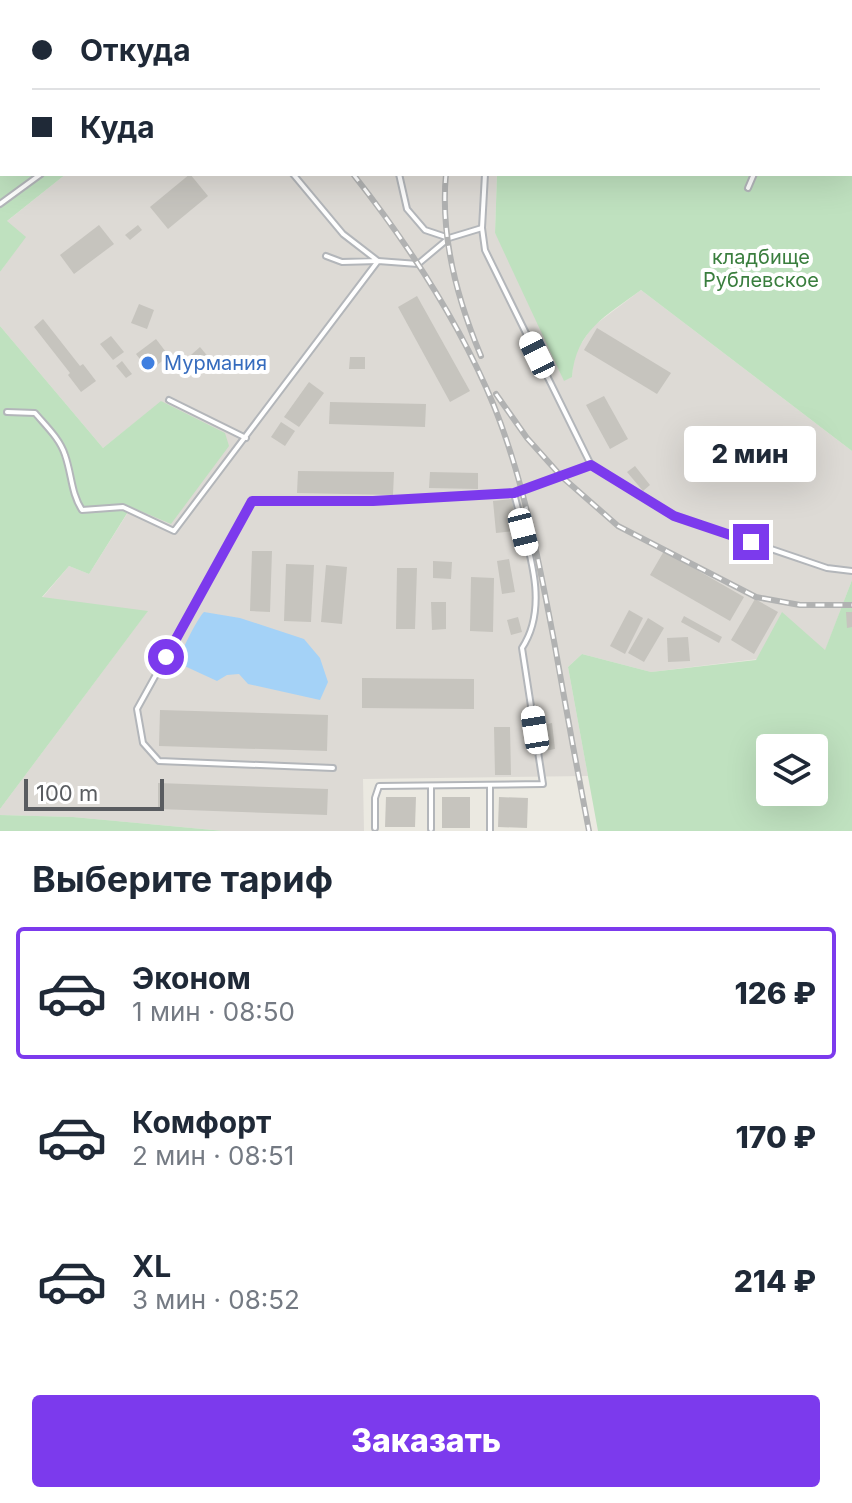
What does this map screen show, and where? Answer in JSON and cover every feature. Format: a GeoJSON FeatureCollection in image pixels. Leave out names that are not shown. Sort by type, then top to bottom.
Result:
{"type":"FeatureCollection","features":[{"type":"Feature","properties":{"kind":"lane"},"geometry":{"type":"LineString","coordinates":[[0,204],[38,176]]}},
{"type":"Feature","properties":{"kind":"lane"},"geometry":{"type":"LineString","coordinates":[[295,176],[343,234],[378,261]]}},
{"type":"Feature","properties":{"kind":"lane"},"geometry":{"type":"LineString","coordinates":[[399,176],[407,209],[425,230],[449,238]]}},
{"type":"Feature","properties":{"kind":"lane"},"geometry":{"type":"LineString","coordinates":[[485,176],[482,228],[485,250],[591,465],[674,516],[827,568],[852,571]]}},
{"type":"Feature","properties":{"kind":"lane"},"geometry":{"type":"LineString","coordinates":[[748,188],[753,176]]}},
{"type":"Feature","properties":{"kind":"lane"},"geometry":{"type":"LineString","coordinates":[[326,256],[342,262],[418,264],[449,238],[482,228]]}},
{"type":"Feature","properties":{"kind":"lane"},"geometry":{"type":"LineString","coordinates":[[7,412],[35,413],[54,435],[65,454],[74,497],[82,510],[123,507],[174,531],[378,261]]}},
{"type":"Feature","properties":{"kind":"lane"},"geometry":{"type":"LineString","coordinates":[[169,400],[246,438]]}},
{"type":"Feature","properties":{"kind":"lane"},"geometry":{"type":"LineString","coordinates":[[333,768],[159,761],[143,743],[137,709],[252,501],[373,501],[514,493],[591,465]]}},
{"type":"Feature","properties":{"kind":"lane"},"geometry":{"type":"LineString","coordinates":[[375,828],[375,798],[379,786],[543,784],[522,648],[532,633],[537,589],[514,493]]}},
{"type":"Feature","properties":{"kind":"lane"},"geometry":{"type":"LineString","coordinates":[[490,785],[490,831]]}},
{"type":"Feature","properties":{"kind":"lane"},"geometry":{"type":"LineString","coordinates":[[431,786],[431,829]]}},
{"type":"Feature","properties":{"kind":"shaded area"},"geometry":{"type":"Polygon","coordinates":[[[64,176],[497,176],[495,233],[572,377],[574,355],[592,327],[641,290],[852,451],[852,580],[825,651],[651,672],[582,654],[568,667],[588,776],[363,779],[364,831],[224,831],[73,817],[0,815],[0,809],[147,612],[42,598],[69,566],[89,574],[132,506],[162,401],[103,448],[0,326],[0,272],[25,237],[6,222],[64,176]]]}},
{"type":"Feature","properties":{"kind":"green space"},"geometry":{"type":"Polygon","coordinates":[[[0,176],[63,176],[7,221],[26,237],[0,272],[0,176]]]}},
{"type":"Feature","properties":{"kind":"green space","name":"кладбище Рублевское"},"geometry":{"type":"Polygon","coordinates":[[[497,176],[852,176],[852,451],[641,290],[586,336],[572,377],[564,381],[495,233],[497,176]]]}},
{"type":"Feature","properties":{"kind":"green space"},"geometry":{"type":"Polygon","coordinates":[[[0,326],[103,448],[161,401],[225,433],[229,446],[171,524],[131,507],[89,574],[69,566],[42,597],[148,611],[0,809],[0,326]]]}},
{"type":"Feature","properties":{"kind":"green space"},"geometry":{"type":"Polygon","coordinates":[[[852,580],[852,831],[598,831],[568,667],[582,654],[651,672],[756,660],[782,612],[825,650],[852,580]]]}},
{"type":"Feature","properties":{"kind":"green space"},"geometry":{"type":"Polygon","coordinates":[[[0,815],[73,817],[224,831],[0,831],[0,815]]]}},
{"type":"Feature","properties":{"kind":"water"},"geometry":{"type":"Polygon","coordinates":[[[204,612],[240,618],[304,639],[320,658],[328,682],[320,700],[248,684],[239,674],[227,675],[217,681],[178,663],[189,636],[204,612]]]}},
{"type":"Feature","properties":{"kind":"building"},"geometry":{"type":"Polygon","coordinates":[[[188,176],[192,176],[208,196],[168,229],[150,207],[188,176]]]}},
{"type":"Feature","properties":{"kind":"building"},"geometry":{"type":"Polygon","coordinates":[[[99,225],[114,244],[74,274],[60,255],[99,225]]]}},
{"type":"Feature","properties":{"kind":"building"},"geometry":{"type":"Polygon","coordinates":[[[138,225],[142,230],[130,240],[125,235],[138,225]]]}},
{"type":"Feature","properties":{"kind":"building"},"geometry":{"type":"Polygon","coordinates":[[[417,296],[470,391],[450,402],[398,307],[417,296]]]}},
{"type":"Feature","properties":{"kind":"building"},"geometry":{"type":"Polygon","coordinates":[[[139,304],[154,310],[147,329],[131,323],[139,304]]]}},
{"type":"Feature","properties":{"kind":"building"},"geometry":{"type":"Polygon","coordinates":[[[43,319],[80,366],[83,364],[96,381],[81,392],[34,327],[43,319]]]}},
{"type":"Feature","properties":{"kind":"building"},"geometry":{"type":"Polygon","coordinates":[[[597,328],[671,373],[657,394],[584,350],[597,328]]]}},
{"type":"Feature","properties":{"kind":"building"},"geometry":{"type":"Polygon","coordinates":[[[111,336],[124,352],[113,360],[100,344],[111,336]]]}},
{"type":"Feature","properties":{"kind":"building"},"geometry":{"type":"Polygon","coordinates":[[[156,339],[169,356],[149,371],[136,354],[156,339]]]}},
{"type":"Feature","properties":{"kind":"building"},"geometry":{"type":"Polygon","coordinates":[[[200,347],[210,359],[193,374],[183,362],[200,347]]]}},
{"type":"Feature","properties":{"kind":"building"},"geometry":{"type":"Polygon","coordinates":[[[350,357],[365,357],[365,369],[349,369],[350,357]]]}},
{"type":"Feature","properties":{"kind":"building"},"geometry":{"type":"Polygon","coordinates":[[[122,361],[132,374],[126,378],[116,366],[122,361]]]}},
{"type":"Feature","properties":{"kind":"building"},"geometry":{"type":"Polygon","coordinates":[[[309,382],[324,393],[299,427],[284,417],[309,382]]]}},
{"type":"Feature","properties":{"kind":"building"},"geometry":{"type":"Polygon","coordinates":[[[604,396],[628,439],[610,449],[586,405],[604,396]]]}},
{"type":"Feature","properties":{"kind":"building"},"geometry":{"type":"Polygon","coordinates":[[[330,402],[426,404],[425,427],[329,424],[330,402]]]}},
{"type":"Feature","properties":{"kind":"building"},"geometry":{"type":"Polygon","coordinates":[[[281,422],[295,431],[285,446],[271,437],[281,422]]]}},
{"type":"Feature","properties":{"kind":"building"},"geometry":{"type":"Polygon","coordinates":[[[635,466],[650,485],[643,491],[627,472],[635,466]]]}},
{"type":"Feature","properties":{"kind":"building"},"geometry":{"type":"Polygon","coordinates":[[[298,471],[394,472],[393,495],[297,493],[298,471]]]}},
{"type":"Feature","properties":{"kind":"building"},"geometry":{"type":"Polygon","coordinates":[[[430,472],[478,473],[478,489],[429,488],[430,472]]]}},
{"type":"Feature","properties":{"kind":"building"},"geometry":{"type":"Polygon","coordinates":[[[512,499],[516,531],[496,533],[493,501],[512,499]]]}},
{"type":"Feature","properties":{"kind":"building"},"geometry":{"type":"Polygon","coordinates":[[[252,551],[272,551],[270,612],[250,611],[252,551]]]}},
{"type":"Feature","properties":{"kind":"building"},"geometry":{"type":"Polygon","coordinates":[[[664,551],[744,597],[730,621],[650,575],[664,551]]]}},
{"type":"Feature","properties":{"kind":"building"},"geometry":{"type":"Polygon","coordinates":[[[509,559],[515,592],[502,594],[497,561],[509,559]]]}},
{"type":"Feature","properties":{"kind":"building"},"geometry":{"type":"Polygon","coordinates":[[[433,561],[452,562],[451,579],[433,578],[433,561]]]}},
{"type":"Feature","properties":{"kind":"building"},"geometry":{"type":"Polygon","coordinates":[[[286,564],[314,565],[311,622],[284,621],[286,564]]]}},
{"type":"Feature","properties":{"kind":"building"},"geometry":{"type":"Polygon","coordinates":[[[326,565],[347,567],[342,624],[321,622],[326,565]]]}},
{"type":"Feature","properties":{"kind":"building"},"geometry":{"type":"Polygon","coordinates":[[[397,568],[417,568],[415,629],[396,629],[397,568]]]}},
{"type":"Feature","properties":{"kind":"building"},"geometry":{"type":"Polygon","coordinates":[[[471,577],[494,578],[493,632],[470,631],[471,577]]]}},
{"type":"Feature","properties":{"kind":"building"},"geometry":{"type":"Polygon","coordinates":[[[755,599],[778,612],[754,654],[731,640],[755,599]]]}},
{"type":"Feature","properties":{"kind":"building"},"geometry":{"type":"Polygon","coordinates":[[[431,602],[446,602],[446,629],[432,630],[431,602]]]}},
{"type":"Feature","properties":{"kind":"building"},"geometry":{"type":"Polygon","coordinates":[[[629,610],[643,618],[625,654],[610,646],[629,610]]]}},
{"type":"Feature","properties":{"kind":"building"},"geometry":{"type":"Polygon","coordinates":[[[846,612],[852,612],[852,627],[847,628],[846,612]]]}},
{"type":"Feature","properties":{"kind":"building"},"geometry":{"type":"Polygon","coordinates":[[[684,616],[722,637],[719,643],[681,622],[684,616]]]}},
{"type":"Feature","properties":{"kind":"building"},"geometry":{"type":"Polygon","coordinates":[[[518,617],[522,632],[511,635],[507,620],[518,617]]]}},
{"type":"Feature","properties":{"kind":"building"},"geometry":{"type":"Polygon","coordinates":[[[648,618],[664,628],[644,662],[628,653],[648,618]]]}},
{"type":"Feature","properties":{"kind":"building"},"geometry":{"type":"Polygon","coordinates":[[[688,637],[690,661],[668,662],[667,638],[688,637]]]}},
{"type":"Feature","properties":{"kind":"building"},"geometry":{"type":"Polygon","coordinates":[[[362,678],[474,679],[474,709],[362,708],[362,678]]]}},
{"type":"Feature","properties":{"kind":"building"},"geometry":{"type":"Polygon","coordinates":[[[160,710],[328,715],[327,751],[159,746],[160,710]]]}},
{"type":"Feature","properties":{"kind":"building"},"geometry":{"type":"Polygon","coordinates":[[[552,723],[555,749],[545,751],[541,725],[552,723]]]}},
{"type":"Feature","properties":{"kind":"building"},"geometry":{"type":"Polygon","coordinates":[[[494,727],[510,727],[511,775],[495,775],[494,727]]]}},
{"type":"Feature","properties":{"kind":"building"},"geometry":{"type":"Polygon","coordinates":[[[158,783],[328,789],[327,815],[158,809],[158,783]]]}},
{"type":"Feature","properties":{"kind":"building"},"geometry":{"type":"Polygon","coordinates":[[[386,797],[416,797],[415,827],[385,827],[386,797]]]}},
{"type":"Feature","properties":{"kind":"building"},"geometry":{"type":"Polygon","coordinates":[[[442,797],[470,797],[470,828],[442,828],[442,797]]]}},
{"type":"Feature","properties":{"kind":"building"},"geometry":{"type":"Polygon","coordinates":[[[499,797],[528,798],[527,828],[498,827],[499,797]]]}},
{"type":"Feature","properties":{"kind":"railway"},"geometry":{"type":"LineString","coordinates":[[354,176],[413,256],[449,315],[480,375],[505,434],[536,552],[589,831]]}},
{"type":"Feature","properties":{"kind":"railway"},"geometry":{"type":"LineString","coordinates":[[446,176],[446,221],[452,267],[481,356]]}},
{"type":"Feature","properties":{"kind":"railway"},"geometry":{"type":"LineString","coordinates":[[496,394],[527,438],[561,476],[618,526],[756,597],[800,605],[852,605]]}},
{"type":"Feature","properties":{"kind":"place","name":"Мурмания"},"geometry":{"type":"Point","coordinates":[148,363]}},
{"type":"Feature","properties":{"kind":"route"},"geometry":{"type":"LineString","coordinates":[[166,657],[252,501],[373,501],[514,493],[591,465],[674,516],[751,542]]}}]}
